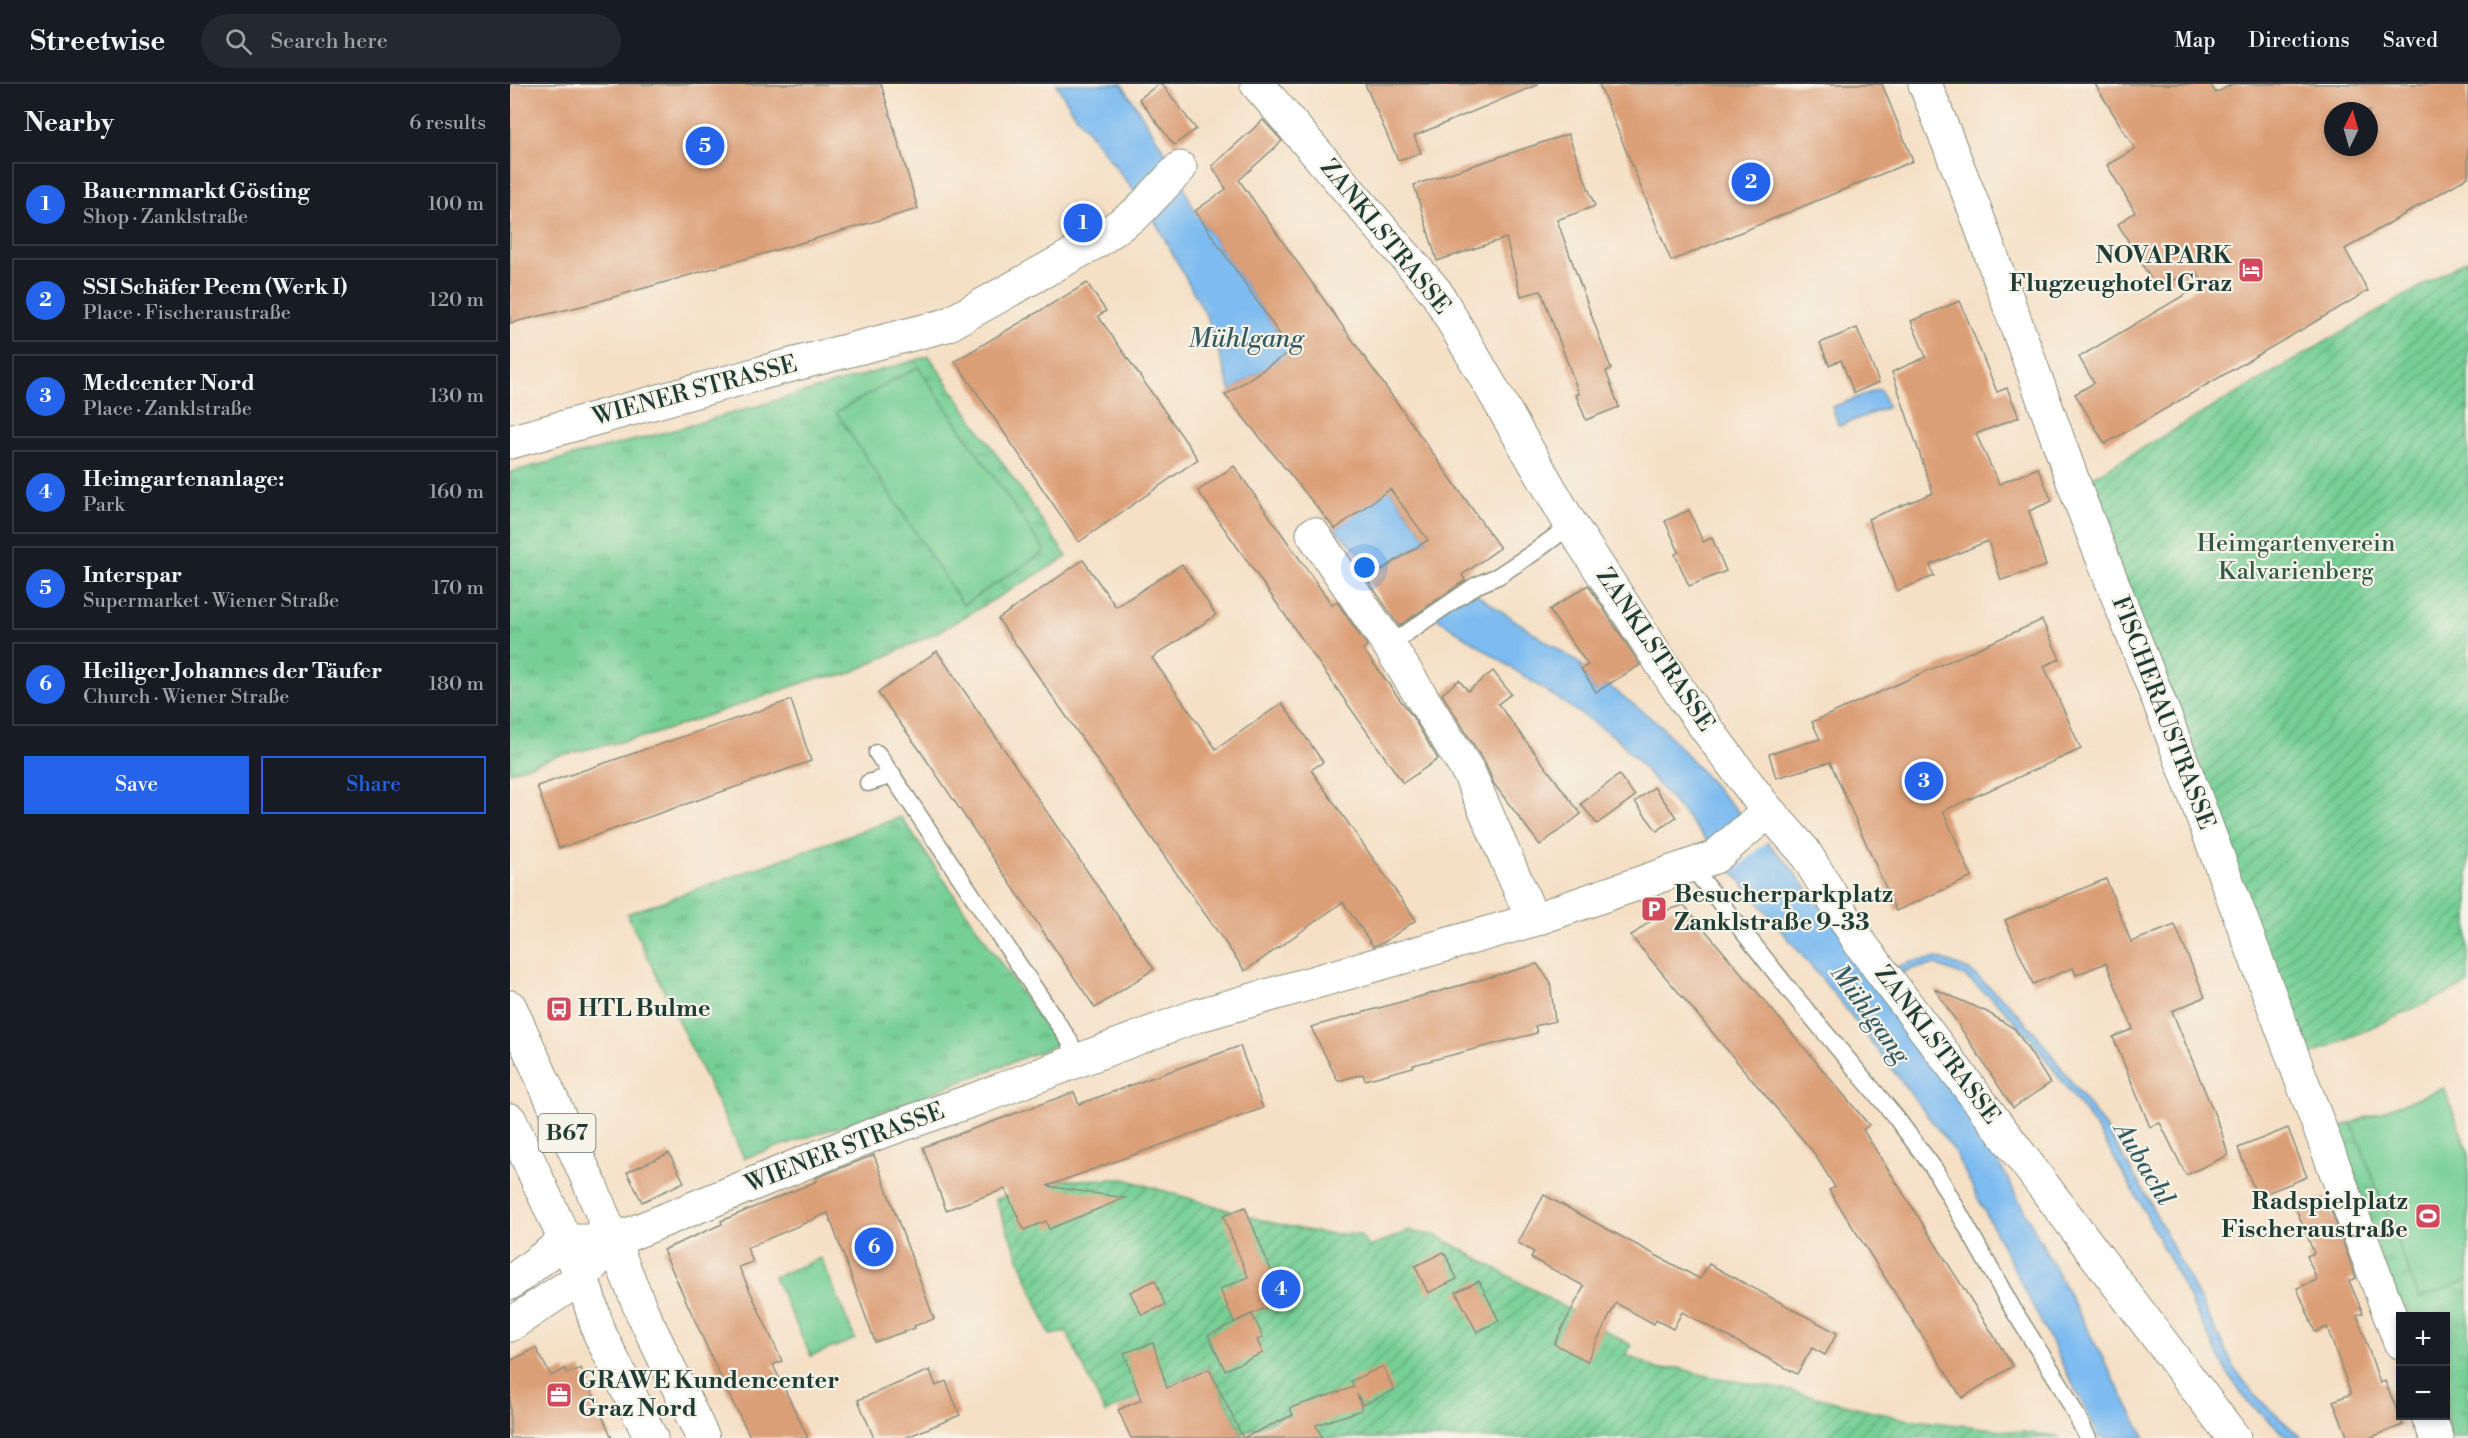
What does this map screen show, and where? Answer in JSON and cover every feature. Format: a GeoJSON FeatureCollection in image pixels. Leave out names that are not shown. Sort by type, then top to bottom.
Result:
{"type":"FeatureCollection","features":[{"type":"Feature","properties":{"kind":"street","name":"ZANKLSTRASSE"},"geometry":{"type":"LineString","coordinates":[[1257,84],[1436,292],[1571,525],[1764,817],[1804,851],[1860,943],[2234,1438]]}},
{"type":"Feature","properties":{"kind":"street","name":"FISCHERAUSTRASSE"},"geometry":{"type":"LineString","coordinates":[[1925,84],[1975,210],[2079,498],[2169,727],[2396,1331]]}},
{"type":"Feature","properties":{"kind":"street","name":"WIENER STRASSE"},"geometry":{"type":"LineString","coordinates":[[510,442],[947,325],[1096,242],[1137,213],[1180,168]]}},
{"type":"Feature","properties":{"kind":"street"},"geometry":{"type":"LineString","coordinates":[[1313,534],[1389,645],[1468,773],[1533,920],[1703,862],[1764,817]]}},
{"type":"Feature","properties":{"kind":"street","name":"WIENER STRASSE"},"geometry":{"type":"LineString","coordinates":[[613,1241],[875,1134],[1196,1016],[1533,920]]}},
{"type":"Feature","properties":{"kind":"street","name":"B67"},"geometry":{"type":"LineString","coordinates":[[510,1006],[642,1312],[703,1438]]}},
{"type":"Feature","properties":{"kind":"street","name":"B67"},"geometry":{"type":"LineString","coordinates":[[510,1120],[582,1277],[599,1332],[651,1438]]}},
{"type":"Feature","properties":{"kind":"street"},"geometry":{"type":"LineString","coordinates":[[510,1283],[565,1241],[613,1241]]}},
{"type":"Feature","properties":{"kind":"street"},"geometry":{"type":"LineString","coordinates":[[510,1325],[582,1277],[613,1241]]}},
{"type":"Feature","properties":{"kind":"street"},"geometry":{"type":"LineString","coordinates":[[2430,1420],[2437,1438]]}},
{"type":"Feature","properties":{"kind":"lane"},"geometry":{"type":"LineString","coordinates":[[1389,645],[1475,586],[1498,576],[1571,525]]}},
{"type":"Feature","properties":{"kind":"lane"},"geometry":{"type":"LineString","coordinates":[[877,753],[1069,1040],[1078,1061]]}},
{"type":"Feature","properties":{"kind":"lane"},"geometry":{"type":"LineString","coordinates":[[868,783],[893,775]]}},
{"type":"Feature","properties":{"kind":"lane"},"geometry":{"type":"LineString","coordinates":[[1703,862],[1791,992],[1894,1115],[1935,1170],[2014,1311],[2060,1384],[2088,1438]]}},
{"type":"Feature","properties":{"kind":"green space","name":"Heimgartenverein Kalvarienberg"},"geometry":{"type":"Polygon","coordinates":[[[2468,259],[2468,984],[2302,1059],[2084,482],[2468,259]]]}},
{"type":"Feature","properties":{"kind":"green space"},"geometry":{"type":"Polygon","coordinates":[[[929,356],[1067,557],[940,631],[846,675],[817,678],[651,735],[557,756],[510,772],[510,472],[678,429],[929,356]]]}},
{"type":"Feature","properties":{"kind":"green space"},"geometry":{"type":"Polygon","coordinates":[[[918,367],[1045,551],[963,605],[836,412],[918,367]]]}},
{"type":"Feature","properties":{"kind":"green space"},"geometry":{"type":"Polygon","coordinates":[[[901,817],[1057,1045],[863,1119],[744,1158],[627,914],[901,817]]]}},
{"type":"Feature","properties":{"kind":"green space","name":"Radspielplatz Fischeraustraße"},"geometry":{"type":"Polygon","coordinates":[[[2444,1088],[2468,1152],[2468,1438],[2449,1438],[2447,1420],[2450,1420],[2450,1312],[2401,1312],[2333,1130],[2444,1088]]]}},
{"type":"Feature","properties":{"kind":"green space","name":"Radspielplatz Fischeraustraße"},"geometry":{"type":"Polygon","coordinates":[[[2444,1088],[2468,1152],[2468,1280],[2419,1298],[2352,1123],[2444,1088]]]}},
{"type":"Feature","properties":{"kind":"green space"},"geometry":{"type":"Polygon","coordinates":[[[1125,1179],[1268,1222],[1321,1233],[1360,1235],[1370,1247],[1408,1231],[1438,1236],[1631,1345],[1626,1354],[1659,1370],[1679,1368],[1703,1375],[1791,1391],[1905,1419],[2060,1438],[1298,1438],[1287,1415],[1242,1434],[1209,1367],[1105,1413],[1067,1332],[1050,1335],[995,1199],[1065,1180],[1125,1179]]]}},
{"type":"Feature","properties":{"kind":"green space"},"geometry":{"type":"Polygon","coordinates":[[[821,1258],[855,1339],[811,1356],[774,1277],[821,1258]]]}},
{"type":"Feature","properties":{"kind":"water","name":"Mühlgang"},"geometry":{"type":"Polygon","coordinates":[[[1056,84],[1122,84],[1172,163],[1195,211],[1299,363],[1264,369],[1231,391],[1208,319],[1150,212],[1073,111],[1056,84]]]}},
{"type":"Feature","properties":{"kind":"water"},"geometry":{"type":"Polygon","coordinates":[[[1880,389],[1888,407],[1839,426],[1832,407],[1880,389]]]}},
{"type":"Feature","properties":{"kind":"water"},"geometry":{"type":"Polygon","coordinates":[[[1386,484],[1428,540],[1378,571],[1335,529],[1386,484]]]}},
{"type":"Feature","properties":{"kind":"water","name":"Mühlgang"},"geometry":{"type":"Polygon","coordinates":[[[1467,583],[1479,596],[1583,666],[1580,667],[1595,691],[1608,685],[1659,724],[1789,865],[1852,948],[1877,974],[1911,962],[1938,958],[1969,970],[2008,1003],[2037,1035],[2107,1130],[2147,1197],[2236,1370],[2254,1395],[2302,1438],[2288,1438],[2246,1400],[2227,1372],[2138,1199],[2101,1135],[2032,1040],[2001,1006],[1964,976],[1935,965],[1911,969],[1882,980],[1966,1107],[2005,1174],[2145,1438],[2100,1438],[1953,1149],[1840,1001],[1705,838],[1618,739],[1431,614],[1467,583]]]}},
{"type":"Feature","properties":{"kind":"pier"},"geometry":{"type":"Polygon","coordinates":[[[1747,817],[1769,840],[1731,874],[1706,844],[1747,817]]]}},
{"type":"Feature","properties":{"kind":"building"},"geometry":{"type":"Polygon","coordinates":[[[510,84],[881,84],[918,209],[586,305],[510,323],[510,84]]]}},
{"type":"Feature","properties":{"kind":"building"},"geometry":{"type":"Polygon","coordinates":[[[1162,84],[1196,129],[1174,145],[1139,99],[1162,84]]]}},
{"type":"Feature","properties":{"kind":"building"},"geometry":{"type":"Polygon","coordinates":[[[1365,84],[1539,84],[1414,136],[1421,153],[1398,160],[1365,84]]]}},
{"type":"Feature","properties":{"kind":"building"},"geometry":{"type":"Polygon","coordinates":[[[1599,84],[1882,84],[1913,161],[1671,261],[1599,84]]]}},
{"type":"Feature","properties":{"kind":"building","name":"NOVAPARK Flugzeughotel Graz"},"geometry":{"type":"Polygon","coordinates":[[[2095,84],[2210,84],[2216,93],[2232,84],[2468,84],[2468,177],[2345,249],[2368,291],[2105,444],[2075,394],[2094,383],[2079,357],[2203,284],[2197,272],[2155,286],[2118,224],[2135,212],[2107,165],[2135,149],[2095,84]]]}},
{"type":"Feature","properties":{"kind":"building"},"geometry":{"type":"Polygon","coordinates":[[[1263,120],[1282,141],[1239,180],[1500,548],[1462,575],[1465,580],[1399,626],[1367,579],[1428,540],[1390,489],[1335,529],[1225,395],[1291,351],[1195,211],[1226,189],[1212,166],[1263,120]]]}},
{"type":"Feature","properties":{"kind":"building"},"geometry":{"type":"Polygon","coordinates":[[[1568,134],[1595,206],[1557,220],[1611,369],[1606,371],[1619,407],[1586,420],[1576,395],[1579,394],[1541,291],[1521,296],[1506,238],[1437,261],[1414,185],[1568,134]]]}},
{"type":"Feature","properties":{"kind":"building"},"geometry":{"type":"Polygon","coordinates":[[[1087,283],[1106,311],[1098,316],[1198,459],[1079,542],[955,361],[1087,283]]]}},
{"type":"Feature","properties":{"kind":"building"},"geometry":{"type":"Polygon","coordinates":[[[1960,301],[1997,392],[2007,388],[2019,417],[1976,434],[1999,484],[2038,468],[2052,501],[2029,511],[2046,566],[2001,580],[1988,541],[1930,565],[1934,576],[1897,591],[1868,519],[1933,493],[1892,372],[1926,357],[1911,321],[1960,301]]]}},
{"type":"Feature","properties":{"kind":"building"},"geometry":{"type":"Polygon","coordinates":[[[1857,328],[1879,382],[1854,393],[1841,360],[1829,365],[1820,343],[1857,328]]]}},
{"type":"Feature","properties":{"kind":"building"},"geometry":{"type":"Polygon","coordinates":[[[1234,466],[1332,605],[1337,602],[1367,646],[1363,649],[1412,716],[1438,759],[1403,783],[1198,491],[1234,466]]]}},
{"type":"Feature","properties":{"kind":"building"},"geometry":{"type":"Polygon","coordinates":[[[1689,510],[1703,542],[1712,538],[1726,571],[1689,586],[1675,554],[1679,552],[1665,521],[1689,510]]]}},
{"type":"Feature","properties":{"kind":"building"},"geometry":{"type":"Polygon","coordinates":[[[1083,560],[1116,607],[1182,564],[1216,615],[1152,658],[1216,749],[1282,703],[1323,762],[1311,770],[1416,920],[1383,943],[1373,946],[1343,902],[1245,971],[998,619],[1083,560]]]}},
{"type":"Feature","properties":{"kind":"building"},"geometry":{"type":"Polygon","coordinates":[[[1588,585],[1640,665],[1596,692],[1581,669],[1588,665],[1549,610],[1588,585]]]}},
{"type":"Feature","properties":{"kind":"building"},"geometry":{"type":"Polygon","coordinates":[[[2042,620],[2060,659],[2044,666],[2081,749],[1943,811],[1972,877],[1896,911],[1830,762],[1776,778],[1769,754],[1820,739],[1812,722],[2042,620]]]}},
{"type":"Feature","properties":{"kind":"building"},"geometry":{"type":"Polygon","coordinates":[[[937,651],[1154,969],[1095,1008],[919,749],[878,693],[937,651]]]}},
{"type":"Feature","properties":{"kind":"building"},"geometry":{"type":"Polygon","coordinates":[[[1493,671],[1511,694],[1498,704],[1581,814],[1540,845],[1494,784],[1485,763],[1442,694],[1459,680],[1468,691],[1493,671]]]}},
{"type":"Feature","properties":{"kind":"building"},"geometry":{"type":"Polygon","coordinates":[[[791,700],[811,761],[559,848],[537,786],[791,700]]]}},
{"type":"Feature","properties":{"kind":"building"},"geometry":{"type":"Polygon","coordinates":[[[1619,775],[1635,796],[1597,824],[1581,804],[1619,775]]]}},
{"type":"Feature","properties":{"kind":"building"},"geometry":{"type":"Polygon","coordinates":[[[1654,787],[1676,817],[1657,831],[1635,802],[1654,787]]]}},
{"type":"Feature","properties":{"kind":"building"},"geometry":{"type":"Polygon","coordinates":[[[2106,879],[2131,942],[2175,925],[2205,997],[2172,1011],[2221,1130],[2228,1155],[2186,1175],[2160,1123],[2150,1127],[2113,1037],[2133,1029],[2106,963],[2076,975],[2073,968],[2033,984],[2005,920],[2106,879]]]}},
{"type":"Feature","properties":{"kind":"building"},"geometry":{"type":"Polygon","coordinates":[[[1684,905],[1869,1125],[1863,1130],[2013,1366],[1962,1398],[1829,1190],[1835,1187],[1814,1153],[1631,936],[1662,912],[1684,905]]]}},
{"type":"Feature","properties":{"kind":"building"},"geometry":{"type":"Polygon","coordinates":[[[1537,964],[1550,981],[1555,1021],[1535,1026],[1537,1033],[1413,1065],[1413,1067],[1365,1080],[1363,1074],[1338,1081],[1311,1027],[1537,964]]]}},
{"type":"Feature","properties":{"kind":"building"},"geometry":{"type":"Polygon","coordinates":[[[1935,989],[1987,1012],[2015,1029],[2050,1083],[2013,1108],[1935,989]]]}},
{"type":"Feature","properties":{"kind":"building"},"geometry":{"type":"Polygon","coordinates":[[[1240,1046],[1263,1108],[1047,1186],[1125,1198],[1049,1229],[1046,1221],[1024,1230],[1005,1189],[946,1210],[923,1147],[1074,1092],[1079,1104],[1240,1046]]]}},
{"type":"Feature","properties":{"kind":"building"},"geometry":{"type":"Polygon","coordinates":[[[2288,1128],[2307,1177],[2257,1197],[2238,1148],[2288,1128]]]}},
{"type":"Feature","properties":{"kind":"building"},"geometry":{"type":"Polygon","coordinates":[[[669,1153],[684,1182],[642,1202],[627,1172],[669,1153]]]}},
{"type":"Feature","properties":{"kind":"building"},"geometry":{"type":"Polygon","coordinates":[[[874,1155],[934,1319],[875,1342],[828,1213],[747,1248],[753,1262],[739,1267],[782,1361],[773,1365],[808,1438],[751,1438],[725,1387],[663,1250],[722,1224],[721,1221],[817,1181],[816,1178],[874,1155]]]}},
{"type":"Feature","properties":{"kind":"building"},"geometry":{"type":"Polygon","coordinates":[[[1544,1195],[1700,1279],[1709,1264],[1837,1333],[1825,1355],[1812,1348],[1797,1374],[1682,1312],[1673,1329],[1656,1320],[1654,1324],[1616,1303],[1587,1361],[1554,1344],[1584,1286],[1531,1258],[1534,1252],[1518,1243],[1544,1195]]]}},
{"type":"Feature","properties":{"kind":"building"},"geometry":{"type":"Polygon","coordinates":[[[2326,1197],[2356,1278],[2349,1281],[2363,1313],[2357,1315],[2380,1383],[2385,1381],[2396,1408],[2396,1420],[2401,1420],[2403,1425],[2369,1438],[2348,1438],[2333,1401],[2351,1394],[2327,1327],[2315,1332],[2297,1288],[2317,1280],[2307,1256],[2314,1253],[2296,1209],[2326,1197]]]}},
{"type":"Feature","properties":{"kind":"building"},"geometry":{"type":"Polygon","coordinates":[[[1245,1207],[1283,1300],[1234,1322],[1220,1289],[1248,1277],[1223,1216],[1245,1207]]]}},
{"type":"Feature","properties":{"kind":"building"},"geometry":{"type":"Polygon","coordinates":[[[1444,1252],[1457,1279],[1428,1293],[1415,1266],[1444,1252]]]}},
{"type":"Feature","properties":{"kind":"building"},"geometry":{"type":"Polygon","coordinates":[[[1155,1280],[1165,1305],[1142,1315],[1130,1292],[1155,1280]]]}},
{"type":"Feature","properties":{"kind":"building"},"geometry":{"type":"Polygon","coordinates":[[[1479,1281],[1499,1321],[1477,1332],[1456,1292],[1479,1281]]]}},
{"type":"Feature","properties":{"kind":"building"},"geometry":{"type":"Polygon","coordinates":[[[1252,1314],[1263,1337],[1257,1340],[1263,1353],[1225,1370],[1208,1335],[1252,1314]]]}},
{"type":"Feature","properties":{"kind":"building"},"geometry":{"type":"Polygon","coordinates":[[[1153,1343],[1167,1388],[1209,1369],[1243,1438],[1131,1438],[1118,1410],[1141,1400],[1124,1353],[1153,1343]]]}},
{"type":"Feature","properties":{"kind":"building"},"geometry":{"type":"Polygon","coordinates":[[[536,1348],[551,1376],[565,1369],[567,1374],[581,1368],[612,1438],[510,1438],[510,1361],[536,1348]]]}},
{"type":"Feature","properties":{"kind":"building"},"geometry":{"type":"Polygon","coordinates":[[[1383,1366],[1394,1390],[1363,1405],[1357,1394],[1362,1410],[1316,1425],[1322,1438],[1243,1438],[1293,1415],[1290,1408],[1354,1387],[1351,1381],[1383,1366]]]}},
{"type":"Feature","properties":{"kind":"building"},"geometry":{"type":"Polygon","coordinates":[[[930,1370],[936,1386],[946,1381],[960,1415],[905,1438],[874,1438],[858,1400],[930,1370]]]}},
{"type":"Feature","properties":{"kind":"place","name":"Interspar"},"geometry":{"type":"Point","coordinates":[705,146]}},
{"type":"Feature","properties":{"kind":"place","name":"SSI Schäfer Peem (Werk I)"},"geometry":{"type":"Point","coordinates":[1751,182]}},
{"type":"Feature","properties":{"kind":"place","name":"Bauernmarkt Gösting"},"geometry":{"type":"Point","coordinates":[1083,223]}},
{"type":"Feature","properties":{"kind":"place","name":"NOVAPARK Flugzeughotel Graz"},"geometry":{"type":"Point","coordinates":[2251,270]}},
{"type":"Feature","properties":{"kind":"place","name":"Medcenter Nord"},"geometry":{"type":"Point","coordinates":[1924,781]}},
{"type":"Feature","properties":{"kind":"place","name":"Besucherparkplatz Zanklstraße 9-33"},"geometry":{"type":"Point","coordinates":[1654,909]}},
{"type":"Feature","properties":{"kind":"place","name":"HTL Bulme"},"geometry":{"type":"Point","coordinates":[559,1009]}},
{"type":"Feature","properties":{"kind":"place","name":"Radspielplatz Fischeraustraße"},"geometry":{"type":"Point","coordinates":[2428,1216]}},
{"type":"Feature","properties":{"kind":"place","name":"Heiliger Johannes der Täufer"},"geometry":{"type":"Point","coordinates":[874,1247]}},
{"type":"Feature","properties":{"kind":"place","name":"Heimgartenanlage:"},"geometry":{"type":"Point","coordinates":[1281,1289]}},
{"type":"Feature","properties":{"kind":"place","name":"GRAWE Kundencenter Graz Nord"},"geometry":{"type":"Point","coordinates":[559,1395]}},
{"type":"Feature","properties":{"kind":"water label","name":"Aubachl"},"geometry":{"type":"Point","coordinates":[2144,1164]}}]}
